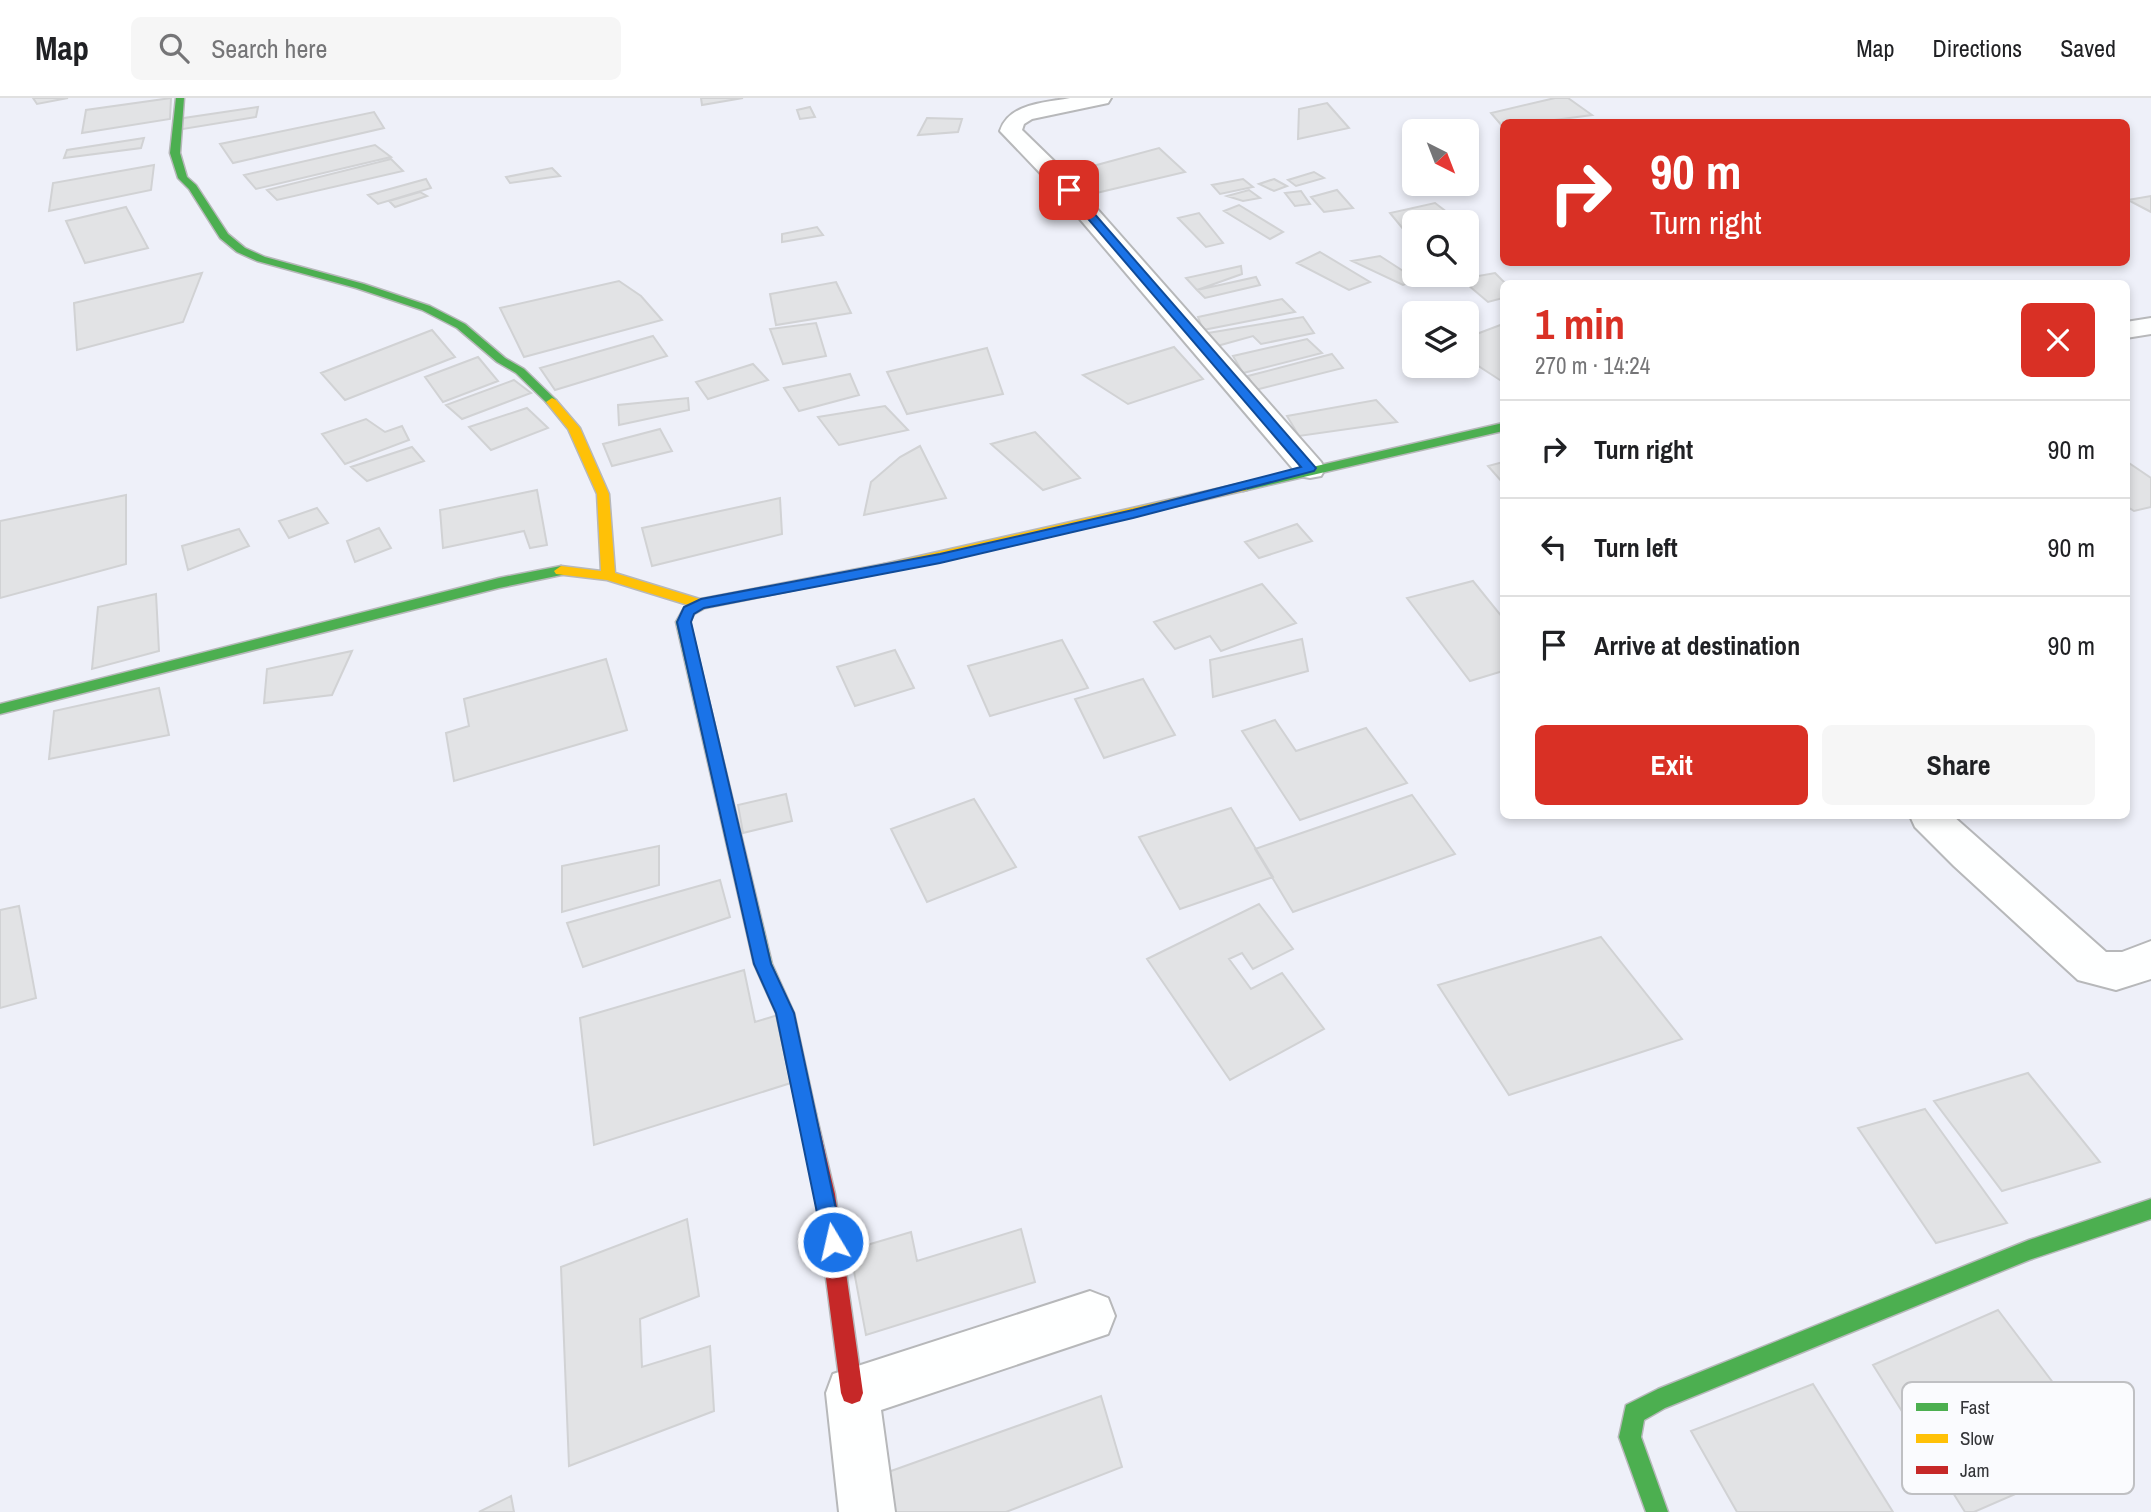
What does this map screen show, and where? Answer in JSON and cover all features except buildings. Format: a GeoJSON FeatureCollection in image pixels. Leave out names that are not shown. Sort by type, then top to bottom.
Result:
{"type":"FeatureCollection","features":[{"type":"Feature","properties":{"kind":"street"},"geometry":{"type":"LineString","coordinates":[[180,98],[175,153],[183,178],[193,187],[224,236],[261,259],[360,286],[426,308],[461,326],[501,360],[520,371],[548,398],[574,428],[603,494],[608,576]]}},
{"type":"Feature","properties":{"kind":"street"},"geometry":{"type":"LineString","coordinates":[[1100,98],[1025,114],[1014,121],[1011,131],[1052,172],[1310,468]]}},
{"type":"Feature","properties":{"kind":"street"},"geometry":{"type":"LineString","coordinates":[[2130,329],[2151,326]]}},
{"type":"Feature","properties":{"kind":"street"},"geometry":{"type":"LineString","coordinates":[[867,1512],[825,1194],[785,1013],[763,964],[684,622],[689,611],[701,604],[940,558],[1133,514],[1310,468],[1500,428]]}},
{"type":"Feature","properties":{"kind":"street"},"geometry":{"type":"LineString","coordinates":[[0,709],[499,583],[564,570],[608,576],[701,604]]}},
{"type":"Feature","properties":{"kind":"street"},"geometry":{"type":"LineString","coordinates":[[1932,819],[1968,855],[2093,967],[2107,973],[2124,973],[2151,959]]}},
{"type":"Feature","properties":{"kind":"street"},"geometry":{"type":"LineString","coordinates":[[1657,1512],[1630,1437],[1633,1413],[1657,1400],[2029,1250],[2151,1209]]}},
{"type":"Feature","properties":{"kind":"street"},"geometry":{"type":"LineString","coordinates":[[852,1393],[1090,1316]]}},
{"type":"Feature","properties":{"kind":"shaded area"},"geometry":{"type":"Polygon","coordinates":[[[0,98],[2151,98],[2151,1512],[0,1512],[0,98]]]}},
{"type":"Feature","properties":{"kind":"traffic: fast"},"geometry":{"type":"LineString","coordinates":[[180,98],[175,153],[183,178],[193,187],[224,236],[241,250],[261,259],[360,286],[426,308],[461,326],[501,360],[520,371],[552,402]]}},
{"type":"Feature","properties":{"kind":"traffic: fast"},"geometry":{"type":"LineString","coordinates":[[1243,487],[1500,428]]}},
{"type":"Feature","properties":{"kind":"traffic: fast"},"geometry":{"type":"LineString","coordinates":[[807,1114],[785,1013],[763,964],[683,622],[689,611],[701,604],[884,568]]}},
{"type":"Feature","properties":{"kind":"traffic: fast"},"geometry":{"type":"LineString","coordinates":[[0,709],[499,583],[561,571]]}},
{"type":"Feature","properties":{"kind":"traffic: fast"},"geometry":{"type":"LineString","coordinates":[[1657,1512],[1630,1437],[1634,1413],[1658,1400],[2029,1250],[2151,1209]]}},
{"type":"Feature","properties":{"kind":"traffic: slow"},"geometry":{"type":"LineString","coordinates":[[552,402],[574,428],[603,494],[608,576]]}},
{"type":"Feature","properties":{"kind":"traffic: slow"},"geometry":{"type":"LineString","coordinates":[[884,568],[1243,487]]}},
{"type":"Feature","properties":{"kind":"traffic: slow"},"geometry":{"type":"LineString","coordinates":[[561,571],[608,576],[701,604]]}},
{"type":"Feature","properties":{"kind":"traffic: jam"},"geometry":{"type":"LineString","coordinates":[[807,1114],[825,1194],[852,1393]]}},
{"type":"Feature","properties":{"kind":"route"},"geometry":{"type":"LineString","coordinates":[[833,1242],[785,1013],[763,964],[684,622],[689,611],[701,604],[940,558],[1133,514],[1310,468],[1069,190]]}}]}
